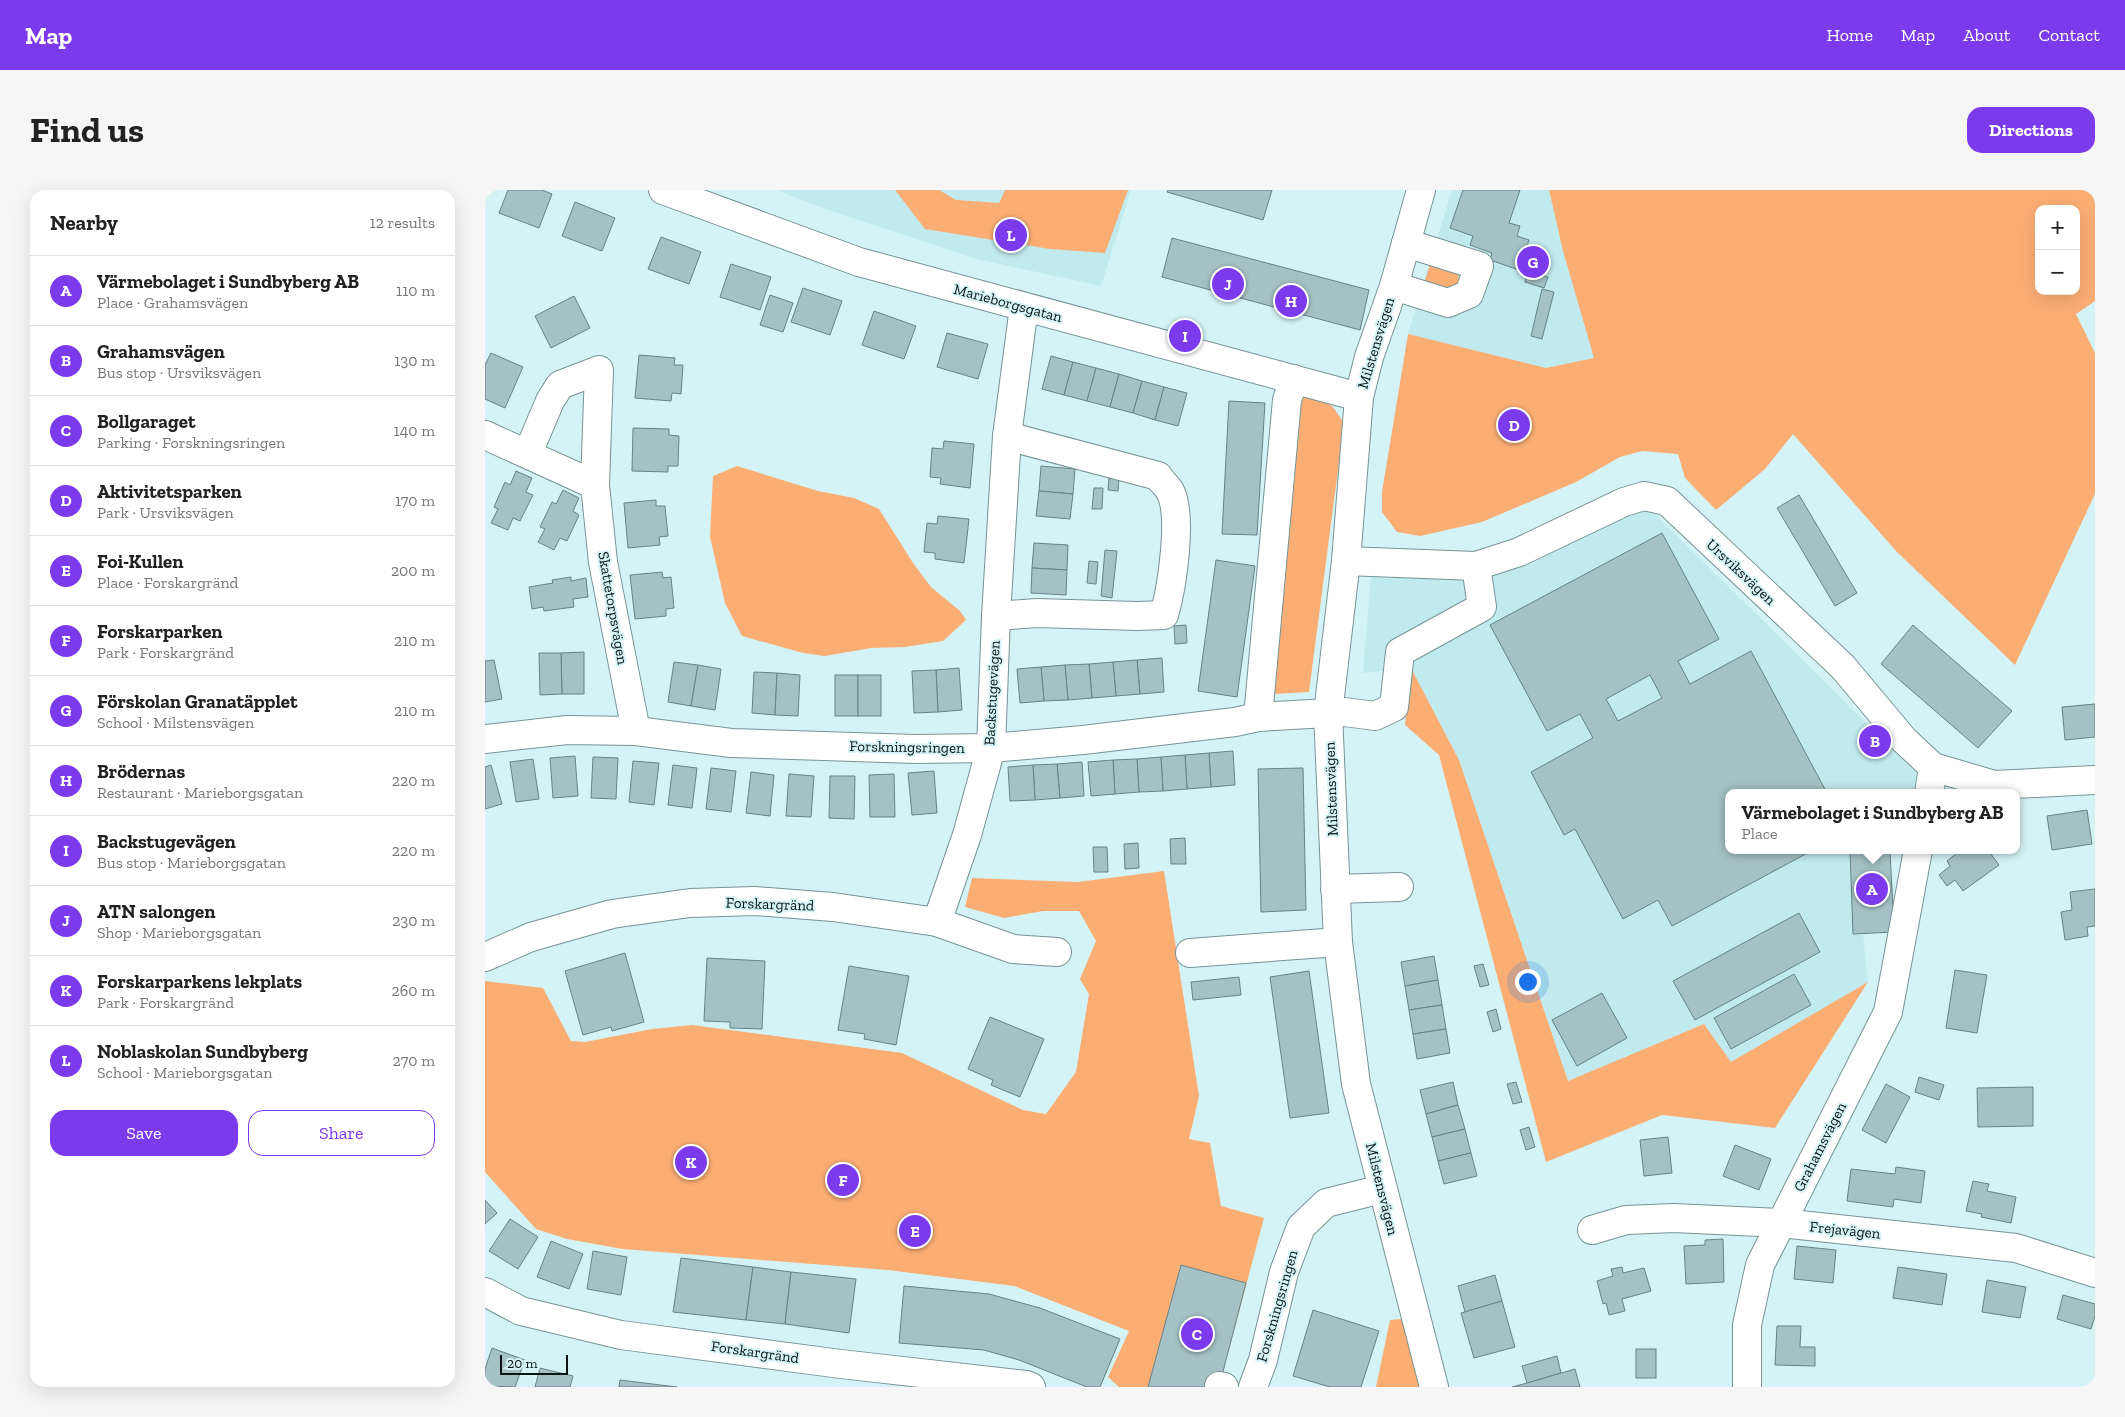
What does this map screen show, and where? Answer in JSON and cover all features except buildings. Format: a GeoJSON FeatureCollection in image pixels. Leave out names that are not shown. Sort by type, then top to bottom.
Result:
{"type":"FeatureCollection","features":[{"type":"Feature","properties":{"kind":"street","name":"Marieborgsgatan"},"geometry":{"type":"LineString","coordinates":[[663,190],[859,262],[1359,397]]}},
{"type":"Feature","properties":{"kind":"street","name":"Milstensvägen"},"geometry":{"type":"LineString","coordinates":[[1421,190],[1394,286],[1369,357],[1359,397],[1346,560],[1328,713],[1338,942],[1356,1084],[1434,1387]]}},
{"type":"Feature","properties":{"kind":"street"},"geometry":{"type":"LineString","coordinates":[[1394,286],[1448,303],[1469,294],[1479,266],[1406,242]]}},
{"type":"Feature","properties":{"kind":"street","name":"Backstugevägen"},"geometry":{"type":"LineString","coordinates":[[937,922],[967,835],[991,748],[996,616],[1007,436],[1024,308]]}},
{"type":"Feature","properties":{"kind":"street","name":"Skattetorpsvägen"},"geometry":{"type":"LineString","coordinates":[[528,453],[550,401],[560,386],[599,370],[595,485],[603,562],[636,731]]}},
{"type":"Feature","properties":{"kind":"street"},"geometry":{"type":"LineString","coordinates":[[1258,717],[1287,400],[1294,379]]}},
{"type":"Feature","properties":{"kind":"street"},"geometry":{"type":"LineString","coordinates":[[485,435],[595,485]]}},
{"type":"Feature","properties":{"kind":"street"},"geometry":{"type":"LineString","coordinates":[[996,616],[1037,613],[1165,615],[1169,598],[1177,520],[1170,491],[1157,476],[1007,436]]}},
{"type":"Feature","properties":{"kind":"street","name":"Ursviksvägen"},"geometry":{"type":"LineString","coordinates":[[1346,560],[1476,566],[1519,552],[1624,502],[1644,496],[1667,501],[1843,667],[1903,740],[1931,780],[1994,785],[2095,780]]}},
{"type":"Feature","properties":{"kind":"street","name":"Forskningsringen"},"geometry":{"type":"LineString","coordinates":[[485,739],[567,730],[636,731],[731,742],[915,749],[991,748],[1083,740],[1235,722],[1258,717],[1345,712],[1375,716],[1394,707],[1400,652],[1481,607],[1476,566]]}},
{"type":"Feature","properties":{"kind":"street","name":"Grahamsvägen"},"geometry":{"type":"LineString","coordinates":[[1747,1387],[1747,1324],[1761,1265],[1888,1012],[1917,854]]}},
{"type":"Feature","properties":{"kind":"street"},"geometry":{"type":"LineString","coordinates":[[1335,889],[1399,887]]}},
{"type":"Feature","properties":{"kind":"street","name":"Forskargränd"},"geometry":{"type":"LineString","coordinates":[[485,957],[531,937],[612,914],[690,903],[755,901],[823,906],[937,922],[1013,949],[1057,952]]}},
{"type":"Feature","properties":{"kind":"street"},"geometry":{"type":"LineString","coordinates":[[1190,953],[1338,942]]}},
{"type":"Feature","properties":{"kind":"street","name":"Forskningsringen"},"geometry":{"type":"LineString","coordinates":[[1253,1387],[1263,1360],[1284,1272],[1301,1227],[1326,1203],[1382,1189]]}},
{"type":"Feature","properties":{"kind":"street","name":"Frejavägen"},"geometry":{"type":"LineString","coordinates":[[1593,1230],[1626,1220],[1665,1218],[1781,1223],[2016,1248],[2095,1273]]}},
{"type":"Feature","properties":{"kind":"street","name":"Forskargränd"},"geometry":{"type":"LineString","coordinates":[[485,1292],[521,1311],[608,1332],[841,1364],[1031,1387]]}},
{"type":"Feature","properties":{"kind":"shaded area"},"geometry":{"type":"Polygon","coordinates":[[[776,190],[1131,190],[1101,286],[977,259],[831,211],[776,190]]]}},
{"type":"Feature","properties":{"kind":"shaded area"},"geometry":{"type":"Polygon","coordinates":[[[895,190],[939,190],[956,200],[999,203],[1005,190],[1128,190],[1105,253],[1050,249],[925,229],[895,190]]]}},
{"type":"Feature","properties":{"kind":"shaded area"},"geometry":{"type":"Polygon","coordinates":[[[1452,190],[1673,190],[1594,359],[1546,368],[1408,334],[1452,190]]]}},
{"type":"Feature","properties":{"kind":"shaded area"},"geometry":{"type":"Polygon","coordinates":[[[1549,190],[2095,190],[2095,301],[2076,314],[2095,353],[2095,494],[2015,665],[1896,551],[1793,434],[1765,469],[1716,510],[1685,478],[1678,454],[1642,451],[1620,457],[1576,482],[1482,522],[1420,536],[1397,532],[1382,512],[1382,492],[1408,334],[1546,368],[1594,358],[1563,251],[1549,190]]]}},
{"type":"Feature","properties":{"kind":"shaded area"},"geometry":{"type":"Polygon","coordinates":[[[1431,261],[1458,270],[1459,283],[1452,291],[1423,287],[1431,261]]]}},
{"type":"Feature","properties":{"kind":"shaded area"},"geometry":{"type":"Polygon","coordinates":[[[1302,394],[1323,399],[1332,406],[1344,424],[1309,692],[1274,694],[1302,394]]]}},
{"type":"Feature","properties":{"kind":"shaded area"},"geometry":{"type":"Polygon","coordinates":[[[737,466],[818,491],[854,498],[879,509],[913,563],[931,587],[960,611],[966,620],[943,641],[905,647],[871,648],[825,656],[803,653],[742,636],[725,603],[710,537],[713,476],[737,466]]]}},
{"type":"Feature","properties":{"kind":"shaded area"},"geometry":{"type":"Polygon","coordinates":[[[1645,504],[1917,773],[1913,789],[1725,789],[1725,854],[1854,854],[1868,982],[1731,1063],[1704,1024],[1568,1081],[1459,760],[1411,668],[1363,673],[1371,577],[1471,579],[1645,504]]]}},
{"type":"Feature","properties":{"kind":"shaded area"},"geometry":{"type":"Polygon","coordinates":[[[1411,668],[1459,760],[1568,1081],[1704,1024],[1731,1062],[1868,982],[1775,1128],[1662,1115],[1546,1162],[1439,755],[1405,725],[1411,668]]]}},
{"type":"Feature","properties":{"kind":"shaded area"},"geometry":{"type":"Polygon","coordinates":[[[1164,871],[1199,1096],[1189,1139],[1210,1143],[1221,1206],[1264,1218],[1219,1387],[1119,1387],[1108,1377],[1129,1331],[1014,1286],[888,1270],[623,1249],[567,1239],[536,1229],[485,1172],[485,981],[543,988],[571,1041],[585,1042],[652,1029],[692,1025],[902,1053],[1023,1110],[1046,1114],[1076,1072],[1089,994],[1080,979],[1096,941],[1079,911],[1043,911],[1004,918],[965,907],[972,878],[1078,882],[1164,871]]]}},
{"type":"Feature","properties":{"kind":"shaded area"},"geometry":{"type":"Polygon","coordinates":[[[1402,1319],[1419,1387],[1376,1387],[1390,1320],[1402,1319]]]}},
{"type":"Feature","properties":{"kind":"place","name":"Noblaskolan Sundbyberg"},"geometry":{"type":"Point","coordinates":[1011,235]}},
{"type":"Feature","properties":{"kind":"place","name":"Förskolan Granatäpplet"},"geometry":{"type":"Point","coordinates":[1533,262]}},
{"type":"Feature","properties":{"kind":"place","name":"ATN salongen"},"geometry":{"type":"Point","coordinates":[1228,284]}},
{"type":"Feature","properties":{"kind":"place","name":"Brödernas"},"geometry":{"type":"Point","coordinates":[1291,301]}},
{"type":"Feature","properties":{"kind":"place","name":"Backstugevägen"},"geometry":{"type":"Point","coordinates":[1185,336]}},
{"type":"Feature","properties":{"kind":"place","name":"Aktivitetsparken"},"geometry":{"type":"Point","coordinates":[1514,425]}},
{"type":"Feature","properties":{"kind":"place","name":"Grahamsvägen"},"geometry":{"type":"Point","coordinates":[1875,741]}},
{"type":"Feature","properties":{"kind":"place","name":"Värmebolaget i Sundbyberg AB"},"geometry":{"type":"Point","coordinates":[1872,889]}},
{"type":"Feature","properties":{"kind":"place","name":"Forskarparkens lekplats"},"geometry":{"type":"Point","coordinates":[691,1162]}},
{"type":"Feature","properties":{"kind":"place","name":"Forskarparken"},"geometry":{"type":"Point","coordinates":[843,1180]}},
{"type":"Feature","properties":{"kind":"place","name":"Foi-Kullen"},"geometry":{"type":"Point","coordinates":[915,1231]}},
{"type":"Feature","properties":{"kind":"place","name":"Bollgaraget"},"geometry":{"type":"Point","coordinates":[1197,1334]}}]}
